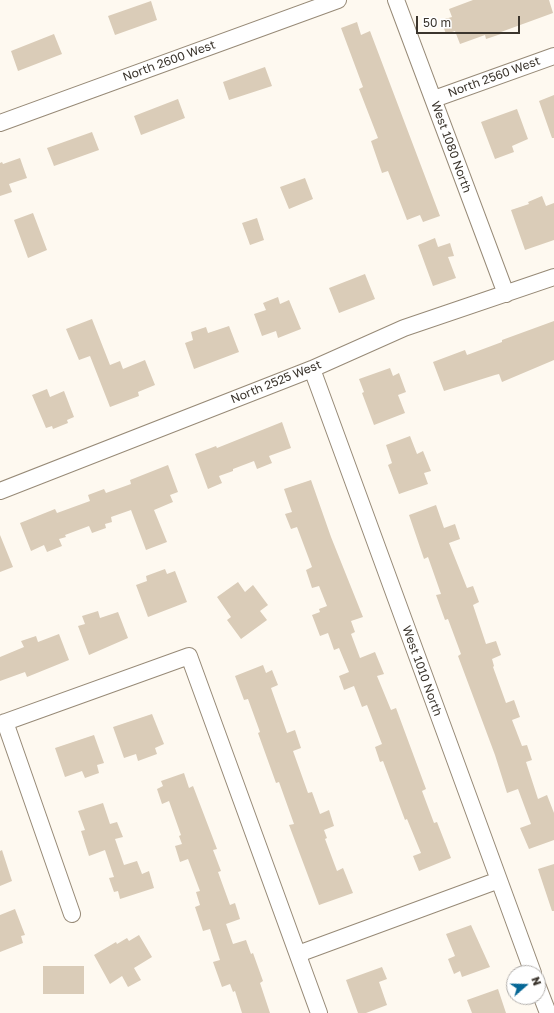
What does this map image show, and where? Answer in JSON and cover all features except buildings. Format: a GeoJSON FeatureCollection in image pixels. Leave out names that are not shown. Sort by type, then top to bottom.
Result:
{"type":"FeatureCollection","features":[{"type":"Feature","properties":{"kind":"street","name":"North 2600 West"},"geometry":{"type":"LineString","coordinates":[[0,123],[338,0]]}},
{"type":"Feature","properties":{"kind":"street","name":"West 1080 North"},"geometry":{"type":"LineString","coordinates":[[396,0],[506,294]]}},
{"type":"Feature","properties":{"kind":"street","name":"North 2560 West"},"geometry":{"type":"LineString","coordinates":[[434,100],[554,56]]}},
{"type":"Feature","properties":{"kind":"street","name":"North 2525 West"},"geometry":{"type":"LineString","coordinates":[[0,491],[312,368],[404,328],[554,277]]}},
{"type":"Feature","properties":{"kind":"street","name":"West 1010 North"},"geometry":{"type":"LineString","coordinates":[[312,368],[530,965]]}},
{"type":"Feature","properties":{"kind":"street"},"geometry":{"type":"LineString","coordinates":[[72,914],[3,723],[189,656],[319,1013]]}},
{"type":"Feature","properties":{"kind":"street"},"geometry":{"type":"LineString","coordinates":[[298,954],[498,880]]}}]}
